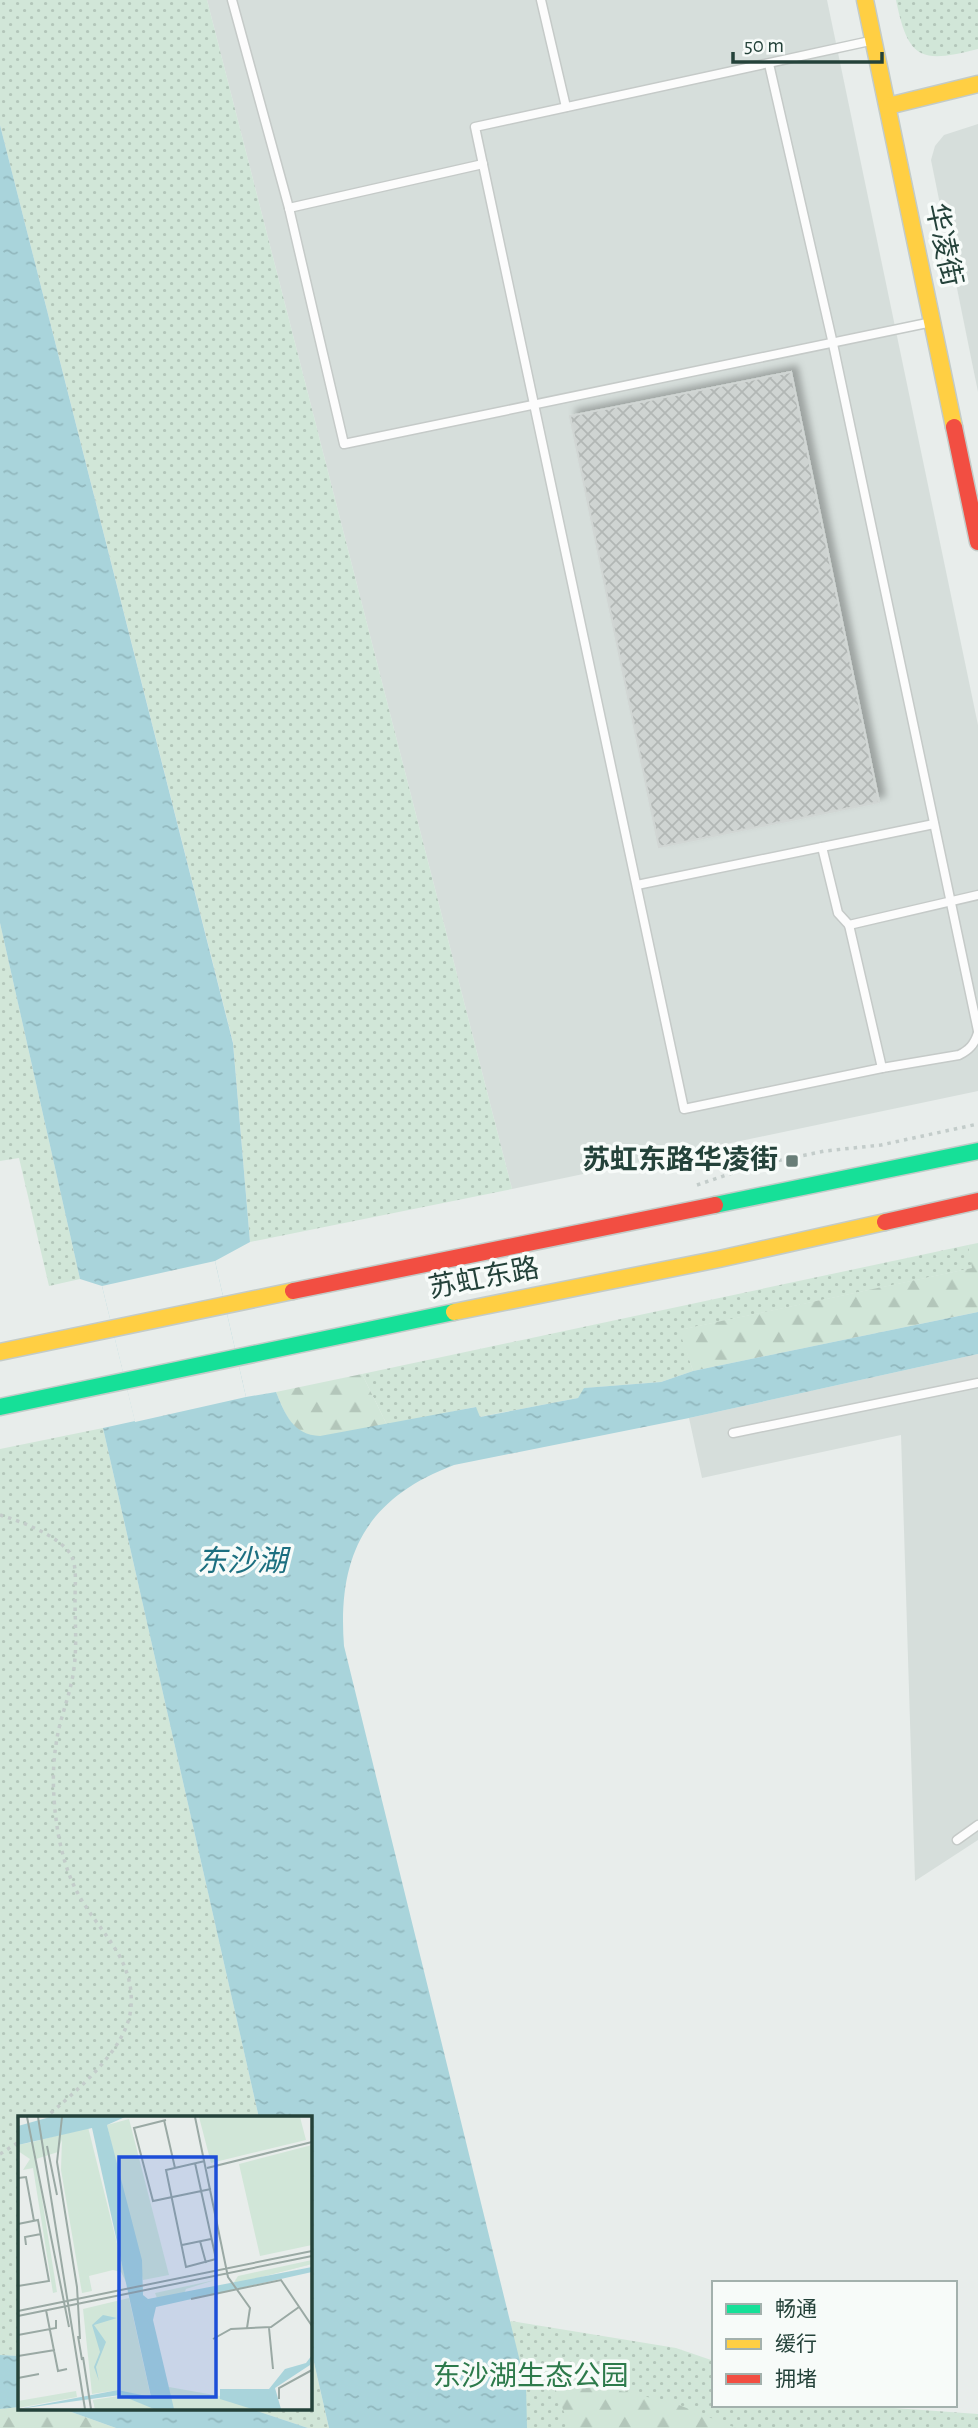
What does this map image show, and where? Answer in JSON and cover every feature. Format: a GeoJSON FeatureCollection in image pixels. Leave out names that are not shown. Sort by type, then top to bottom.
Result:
{"type":"FeatureCollection","features":[{"type":"Feature","properties":{"kind":"main road","name":"华凌街"},"geometry":{"type":"LineString","coordinates":[[865,0],[978,542]]}},
{"type":"Feature","properties":{"kind":"main road"},"geometry":{"type":"LineString","coordinates":[[888,106],[978,84]]}},
{"type":"Feature","properties":{"kind":"main road","name":"苏虹东路"},"geometry":{"type":"LineString","coordinates":[[0,1353],[225,1304],[978,1151]]}},
{"type":"Feature","properties":{"kind":"main road","name":"苏虹东路"},"geometry":{"type":"LineString","coordinates":[[0,1407],[237,1356],[719,1259],[978,1201]]}},
{"type":"Feature","properties":{"kind":"lane"},"geometry":{"type":"LineString","coordinates":[[232,0],[289,208],[344,444],[932,322]]}},
{"type":"Feature","properties":{"kind":"lane"},"geometry":{"type":"LineString","coordinates":[[541,0],[566,107]]}},
{"type":"Feature","properties":{"kind":"lane"},"geometry":{"type":"LineString","coordinates":[[769,64],[833,344],[978,1032],[969,1050],[958,1055],[684,1109],[475,127],[874,41]]}},
{"type":"Feature","properties":{"kind":"lane"},"geometry":{"type":"LineString","coordinates":[[289,208],[482,164]]}},
{"type":"Feature","properties":{"kind":"lane"},"geometry":{"type":"LineString","coordinates":[[637,885],[934,824]]}},
{"type":"Feature","properties":{"kind":"lane"},"geometry":{"type":"LineString","coordinates":[[822,847],[838,913],[849,925],[882,1068]]}},
{"type":"Feature","properties":{"kind":"lane"},"geometry":{"type":"LineString","coordinates":[[849,925],[978,895]]}},
{"type":"Feature","properties":{"kind":"lane"},"geometry":{"type":"LineString","coordinates":[[733,1433],[978,1383]]}},
{"type":"Feature","properties":{"kind":"lane"},"geometry":{"type":"LineString","coordinates":[[957,1840],[978,1825]]}},
{"type":"Feature","properties":{"kind":"path"},"geometry":{"type":"LineString","coordinates":[[0,1515],[21,1521],[43,1532],[73,1558],[76,1646],[71,1685],[56,1743],[56,1820],[67,1870],[91,1916],[120,1954],[129,1977],[131,1992],[129,2019],[119,2040],[78,2089],[47,2116]]}},
{"type":"Feature","properties":{"kind":"path"},"geometry":{"type":"LineString","coordinates":[[0,2154],[18,2143]]}},
{"type":"Feature","properties":{"kind":"shaded area"},"geometry":{"type":"Polygon","coordinates":[[[207,0],[827,0],[978,725],[978,1091],[512,1189],[207,0]]]}},
{"type":"Feature","properties":{"kind":"shaded area"},"geometry":{"type":"Polygon","coordinates":[[[978,124],[978,392],[931,160],[935,146],[944,135],[978,124]]]}},
{"type":"Feature","properties":{"kind":"shaded area"},"geometry":{"type":"Polygon","coordinates":[[[978,1354],[978,1840],[915,1881],[901,1435],[702,1478],[689,1418],[978,1354]]]}},
{"type":"Feature","properties":{"kind":"green space"},"geometry":{"type":"Polygon","coordinates":[[[0,0],[207,0],[512,1189],[250,1242],[233,1042],[0,125],[0,0]]]}},
{"type":"Feature","properties":{"kind":"green space"},"geometry":{"type":"Polygon","coordinates":[[[896,0],[978,0],[978,49],[942,56],[930,56],[920,52],[906,35],[896,0]]]}},
{"type":"Feature","properties":{"kind":"green space"},"geometry":{"type":"Polygon","coordinates":[[[0,923],[80,1279],[49,1286],[19,1158],[0,1161],[0,923]]]}},
{"type":"Feature","properties":{"kind":"green space"},"geometry":{"type":"Polygon","coordinates":[[[978,1243],[978,1312],[693,1371],[679,1330],[972,1268],[968,1245],[978,1243]]]}},
{"type":"Feature","properties":{"kind":"green space"},"geometry":{"type":"Polygon","coordinates":[[[968,1245],[973,1268],[680,1330],[693,1371],[661,1382],[585,1388],[578,1398],[479,1417],[475,1407],[387,1425],[362,1374],[968,1245]]]}},
{"type":"Feature","properties":{"kind":"green space"},"geometry":{"type":"Polygon","coordinates":[[[362,1374],[387,1425],[328,1436],[306,1435],[291,1423],[276,1392],[362,1374]]]}},
{"type":"Feature","properties":{"kind":"green space"},"geometry":{"type":"Polygon","coordinates":[[[103,1428],[259,2116],[18,2116],[18,2356],[0,2355],[0,1449],[103,1428]]]}},
{"type":"Feature","properties":{"kind":"green space","name":"东沙湖生态公园"},"geometry":{"type":"Polygon","coordinates":[[[511,2321],[676,2348],[712,2360],[712,2407],[880,2407],[978,2414],[978,2428],[414,2428],[511,2321]]]}},
{"type":"Feature","properties":{"kind":"green space"},"geometry":{"type":"Polygon","coordinates":[[[312,2354],[329,2428],[308,2428],[254,2410],[312,2410],[312,2354]]]}},
{"type":"Feature","properties":{"kind":"green space"},"geometry":{"type":"Polygon","coordinates":[[[567,2379],[674,2403],[736,2428],[570,2428],[556,2391],[558,2382],[567,2379]]]}},
{"type":"Feature","properties":{"kind":"green space"},"geometry":{"type":"Polygon","coordinates":[[[10,2407],[18,2407],[18,2410],[66,2410],[116,2428],[0,2428],[0,2409],[10,2407]]]}},
{"type":"Feature","properties":{"kind":"water","name":"东沙湖"},"geometry":{"type":"Polygon","coordinates":[[[0,125],[233,1043],[250,1242],[215,1261],[246,1397],[276,1392],[291,1422],[303,1432],[320,1436],[476,1407],[480,1417],[578,1398],[584,1388],[661,1382],[693,1371],[978,1312],[978,1354],[689,1418],[454,1465],[424,1478],[399,1494],[379,1513],[364,1533],[353,1557],[346,1584],[343,1613],[344,1646],[526,2386],[527,2428],[329,2428],[312,2354],[312,2116],[259,2116],[103,1428],[135,1421],[102,1286],[80,1279],[0,923],[0,125]]]}},
{"type":"Feature","properties":{"kind":"water"},"geometry":{"type":"Polygon","coordinates":[[[0,2355],[18,2356],[18,2407],[0,2409],[0,2355]]]}},
{"type":"Feature","properties":{"kind":"water"},"geometry":{"type":"Polygon","coordinates":[[[66,2410],[254,2410],[308,2428],[116,2428],[66,2410]]]}},
{"type":"Feature","properties":{"kind":"pier"},"geometry":{"type":"Polygon","coordinates":[[[215,1261],[246,1397],[135,1422],[102,1286],[215,1261]]]}},
{"type":"Feature","properties":{"kind":"building"},"geometry":{"type":"Polygon","coordinates":[[[791,372],[879,802],[659,847],[570,416],[791,372]]]}},
{"type":"Feature","properties":{"kind":"traffic: fast"},"geometry":{"type":"LineString","coordinates":[[715,1205],[978,1151]]}},
{"type":"Feature","properties":{"kind":"traffic: fast"},"geometry":{"type":"LineString","coordinates":[[0,1407],[454,1312]]}},
{"type":"Feature","properties":{"kind":"traffic: slow"},"geometry":{"type":"LineString","coordinates":[[865,0],[954,427]]}},
{"type":"Feature","properties":{"kind":"traffic: slow"},"geometry":{"type":"LineString","coordinates":[[888,106],[978,84]]}},
{"type":"Feature","properties":{"kind":"traffic: slow"},"geometry":{"type":"LineString","coordinates":[[454,1312],[719,1259],[885,1222]]}},
{"type":"Feature","properties":{"kind":"traffic: slow"},"geometry":{"type":"LineString","coordinates":[[0,1352],[293,1291]]}},
{"type":"Feature","properties":{"kind":"traffic: jam"},"geometry":{"type":"LineString","coordinates":[[954,427],[978,542]]}},
{"type":"Feature","properties":{"kind":"traffic: jam"},"geometry":{"type":"LineString","coordinates":[[885,1222],[978,1201]]}},
{"type":"Feature","properties":{"kind":"traffic: jam"},"geometry":{"type":"LineString","coordinates":[[293,1291],[715,1205]]}},
{"type":"Feature","properties":{"kind":"place","name":"苏虹东路华凌街"},"geometry":{"type":"Point","coordinates":[792,1161]}}]}
